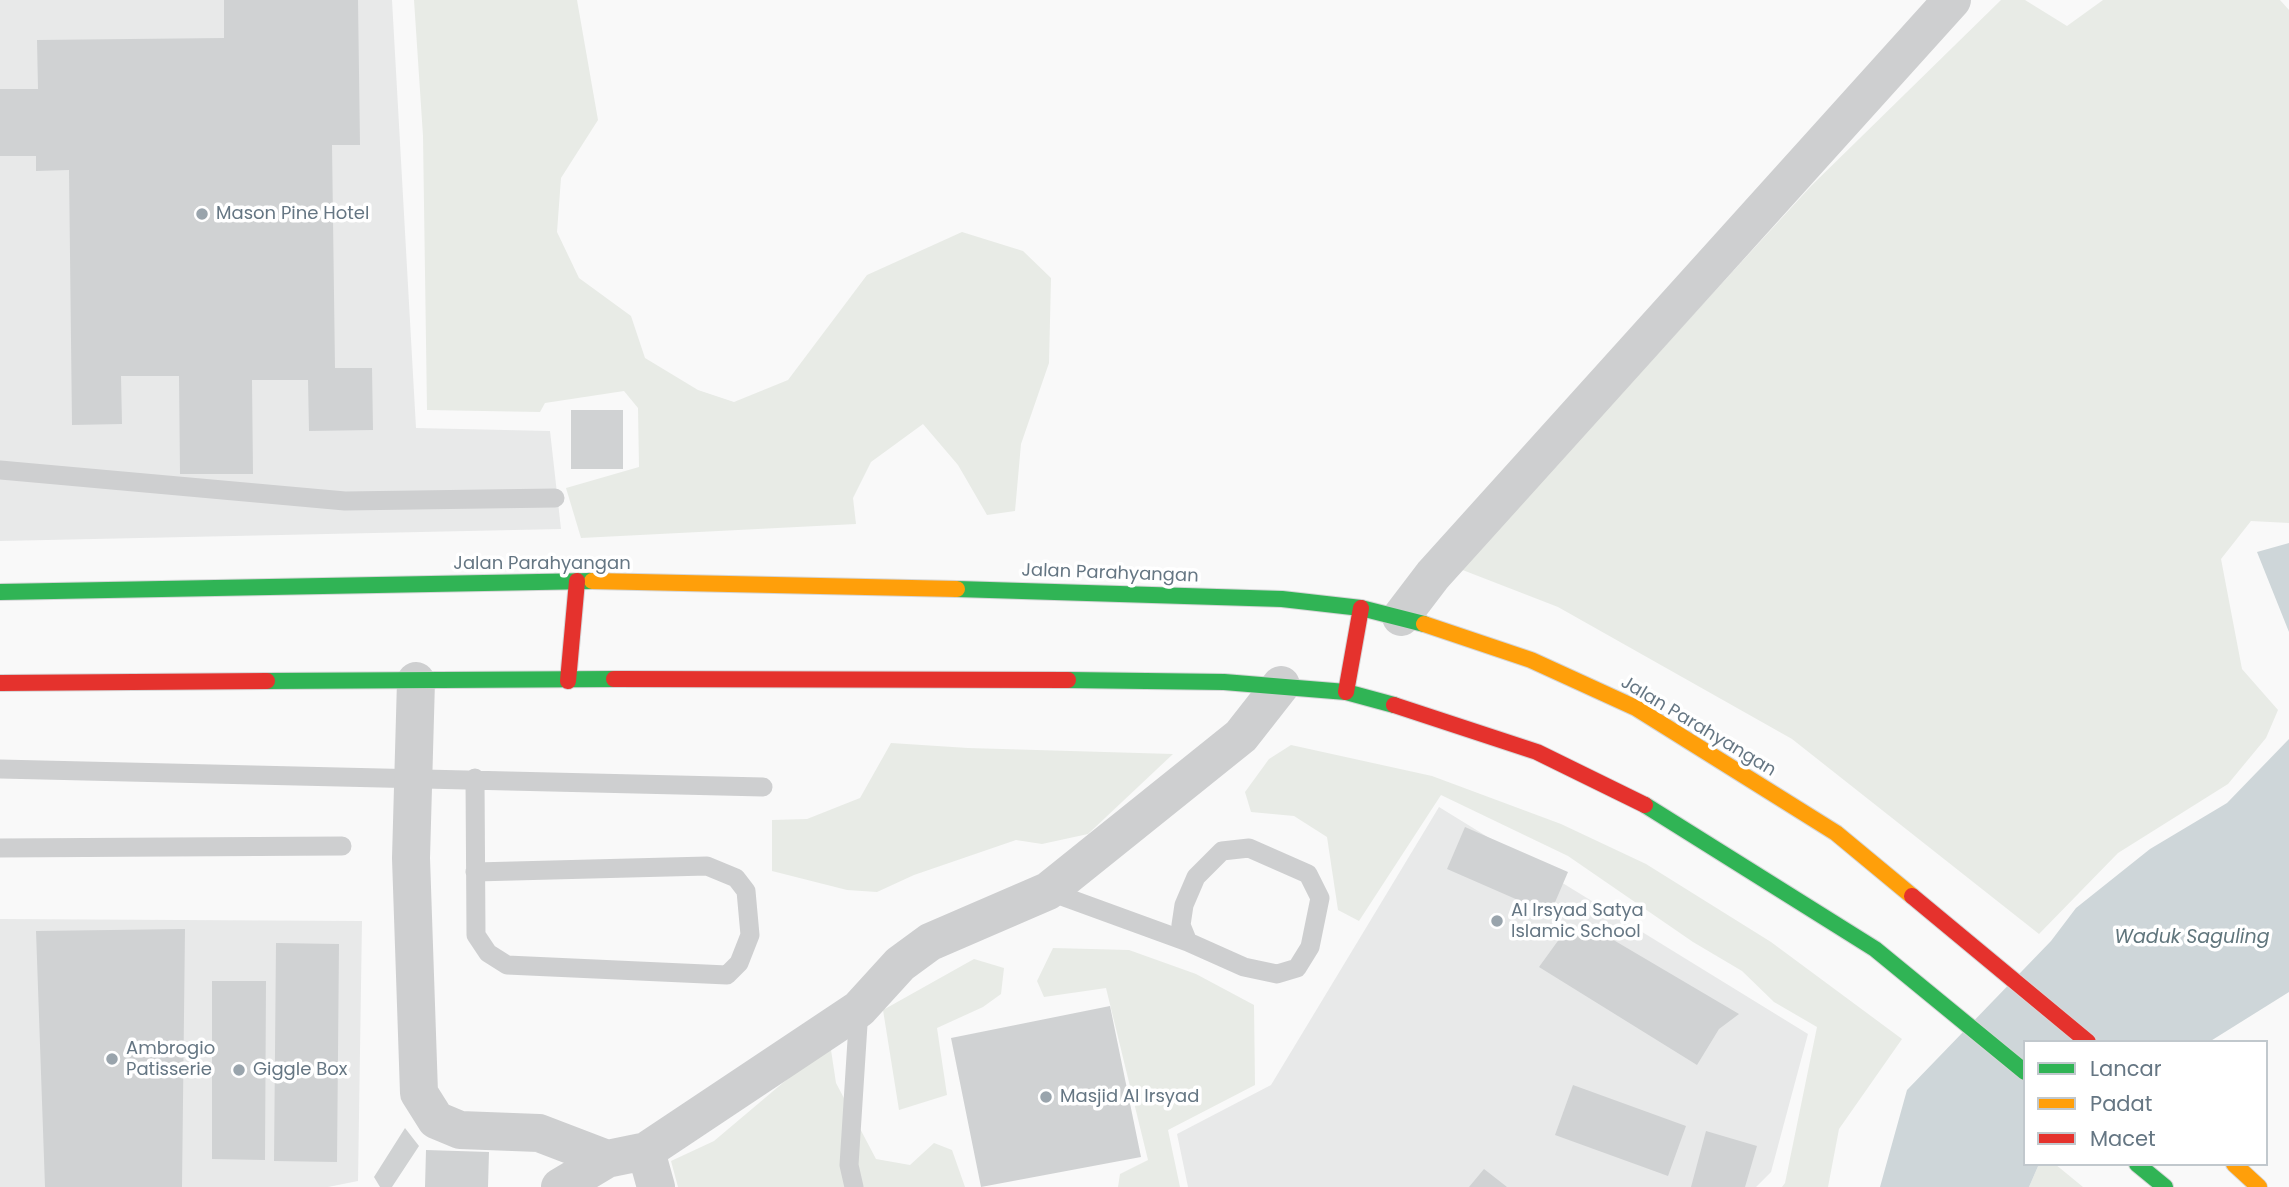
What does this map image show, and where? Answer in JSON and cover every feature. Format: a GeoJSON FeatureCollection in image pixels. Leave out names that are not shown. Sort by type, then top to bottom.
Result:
{"type":"FeatureCollection","features":[{"type":"Feature","properties":{"kind":"main road","name":"Jalan Parahyangan"},"geometry":{"type":"LineString","coordinates":[[0,592],[577,581],[1159,594],[1282,599],[1361,608],[1401,617],[1531,660],[1636,708],[1836,833],[2086,1040]]}},
{"type":"Feature","properties":{"kind":"main road"},"geometry":{"type":"LineString","coordinates":[[568,681],[577,581]]}},
{"type":"Feature","properties":{"kind":"main road"},"geometry":{"type":"LineString","coordinates":[[1346,692],[1361,608]]}},
{"type":"Feature","properties":{"kind":"main road"},"geometry":{"type":"LineString","coordinates":[[0,683],[863,678],[1281,685],[1346,692],[1422,712],[1537,752],[1661,813],[1875,949],[2023,1070]]}},
{"type":"Feature","properties":{"kind":"main road"},"geometry":{"type":"LineString","coordinates":[[2139,1166],[2165,1187]]}},
{"type":"Feature","properties":{"kind":"main road"},"geometry":{"type":"LineString","coordinates":[[2236,1166],[2259,1187]]}},
{"type":"Feature","properties":{"kind":"street"},"geometry":{"type":"LineString","coordinates":[[1401,617],[1433,576],[1952,0]]}},
{"type":"Feature","properties":{"kind":"street"},"geometry":{"type":"LineString","coordinates":[[416,681],[411,776],[419,1093],[436,1120],[460,1130],[539,1133],[607,1159]]}},
{"type":"Feature","properties":{"kind":"street"},"geometry":{"type":"LineString","coordinates":[[561,1187],[607,1159],[646,1151],[859,1009],[900,964],[930,942],[1048,891],[1241,736],[1281,685]]}},
{"type":"Feature","properties":{"kind":"street"},"geometry":{"type":"LineString","coordinates":[[646,1151],[656,1187]]}},
{"type":"Feature","properties":{"kind":"lane"},"geometry":{"type":"LineString","coordinates":[[0,470],[345,501],[555,498]]}},
{"type":"Feature","properties":{"kind":"lane"},"geometry":{"type":"LineString","coordinates":[[0,769],[411,776],[762,787]]}},
{"type":"Feature","properties":{"kind":"lane"},"geometry":{"type":"LineString","coordinates":[[475,778],[475,872],[476,935],[488,953],[507,965],[727,975],[739,963],[750,935],[746,891],[736,878],[707,866],[475,872]]}},
{"type":"Feature","properties":{"kind":"lane"},"geometry":{"type":"LineString","coordinates":[[0,848],[342,846]]}},
{"type":"Feature","properties":{"kind":"lane"},"geometry":{"type":"LineString","coordinates":[[1048,891],[1188,942],[1244,967],[1277,974],[1297,968],[1310,947],[1320,898],[1308,874],[1249,848],[1222,851],[1196,877],[1184,905],[1181,925],[1188,942]]}},
{"type":"Feature","properties":{"kind":"lane"},"geometry":{"type":"LineString","coordinates":[[855,1187],[849,1165],[859,1009]]}},
{"type":"Feature","properties":{"kind":"shaded area","name":"Mason Pine Hotel"},"geometry":{"type":"Polygon","coordinates":[[[0,0],[392,0],[416,428],[550,431],[561,529],[0,541],[0,0]]]}},
{"type":"Feature","properties":{"kind":"shaded area"},"geometry":{"type":"Polygon","coordinates":[[[414,0],[577,0],[598,120],[561,178],[557,232],[579,278],[631,316],[645,358],[698,390],[734,402],[788,380],[867,275],[962,232],[1023,251],[1051,278],[1049,363],[1021,444],[1015,511],[987,515],[958,465],[923,424],[871,462],[853,498],[856,524],[581,538],[566,488],[639,467],[638,408],[624,391],[545,403],[540,412],[427,410],[423,136],[414,0]]]}},
{"type":"Feature","properties":{"kind":"shaded area"},"geometry":{"type":"Polygon","coordinates":[[[2001,0],[2025,0],[2067,26],[2103,0],[2280,0],[2289,10],[2289,523],[2251,521],[2221,559],[2242,669],[2278,710],[2266,738],[2228,784],[2118,853],[2039,934],[1792,739],[1558,607],[1460,569],[1812,185],[2001,0]]]}},
{"type":"Feature","properties":{"kind":"shaded area"},"geometry":{"type":"Polygon","coordinates":[[[891,743],[1173,754],[1088,834],[1042,844],[1016,840],[914,875],[877,892],[847,890],[772,871],[772,820],[807,819],[860,798],[891,743]]]}},
{"type":"Feature","properties":{"kind":"shaded area"},"geometry":{"type":"Polygon","coordinates":[[[1291,745],[1432,776],[1561,824],[1646,864],[1771,942],[1902,1039],[1839,1129],[1828,1187],[1782,1187],[1817,1027],[1774,1002],[1742,971],[1693,942],[1568,856],[1441,795],[1359,921],[1338,910],[1327,837],[1294,816],[1251,812],[1245,792],[1269,759],[1291,745]]]}},
{"type":"Feature","properties":{"kind":"shaded area","name":"Al Irsyad Satya Islamic School"},"geometry":{"type":"Polygon","coordinates":[[[1439,807],[1808,1034],[1771,1172],[1756,1187],[1188,1187],[1177,1134],[1271,1085],[1439,807]]]}},
{"type":"Feature","properties":{"kind":"shaded area"},"geometry":{"type":"Polygon","coordinates":[[[0,919],[362,921],[358,1181],[328,1187],[0,1187],[0,919]]]}},
{"type":"Feature","properties":{"kind":"shaded area"},"geometry":{"type":"Polygon","coordinates":[[[1053,948],[1129,950],[1196,974],[1254,1005],[1255,1085],[1168,1130],[1180,1187],[1118,1187],[1120,1174],[1148,1160],[1106,988],[1044,997],[1037,981],[1053,948]]]}},
{"type":"Feature","properties":{"kind":"shaded area"},"geometry":{"type":"Polygon","coordinates":[[[974,959],[1004,968],[1001,994],[983,1007],[937,1028],[947,1095],[899,1110],[883,1010],[974,959]]]}},
{"type":"Feature","properties":{"kind":"shaded area"},"geometry":{"type":"Polygon","coordinates":[[[831,1050],[836,1083],[876,1159],[910,1165],[934,1143],[952,1150],[965,1187],[678,1187],[671,1161],[714,1141],[804,1065],[831,1050]]]}},
{"type":"Feature","properties":{"kind":"shaded area"},"geometry":{"type":"Polygon","coordinates":[[[2038,1166],[2057,1166],[2083,1187],[2029,1187],[2038,1166]]]}},
{"type":"Feature","properties":{"kind":"water"},"geometry":{"type":"Polygon","coordinates":[[[2289,543],[2289,632],[2257,552],[2289,543]]]}},
{"type":"Feature","properties":{"kind":"water","name":"Waduk Saguling"},"geometry":{"type":"Polygon","coordinates":[[[2289,739],[2289,992],[2212,1040],[2023,1040],[2023,1166],[2038,1166],[2029,1187],[1880,1187],[1907,1090],[2051,941],[2076,908],[2150,849],[2227,803],[2289,739]]]}},
{"type":"Feature","properties":{"kind":"building"},"geometry":{"type":"Polygon","coordinates":[[[224,0],[358,0],[360,145],[332,145],[335,368],[372,368],[373,430],[309,431],[308,380],[252,380],[253,474],[180,474],[179,376],[121,376],[122,424],[72,425],[69,170],[36,171],[36,156],[0,156],[0,89],[38,89],[37,40],[224,38],[224,0]]]}},
{"type":"Feature","properties":{"kind":"building"},"geometry":{"type":"Polygon","coordinates":[[[571,410],[623,410],[623,469],[571,469],[571,410]]]}},
{"type":"Feature","properties":{"kind":"building"},"geometry":{"type":"Polygon","coordinates":[[[1465,827],[1568,872],[1550,914],[1447,869],[1465,827]]]}},
{"type":"Feature","properties":{"kind":"building"},"geometry":{"type":"Polygon","coordinates":[[[1588,925],[1739,1014],[1719,1029],[1697,1065],[1539,967],[1560,938],[1588,925]]]}},
{"type":"Feature","properties":{"kind":"building","name":"Ambrogio Patisserie"},"geometry":{"type":"Polygon","coordinates":[[[185,929],[182,1187],[45,1187],[36,931],[185,929]]]}},
{"type":"Feature","properties":{"kind":"building"},"geometry":{"type":"Polygon","coordinates":[[[276,943],[339,944],[337,1162],[274,1161],[276,943]]]}},
{"type":"Feature","properties":{"kind":"building","name":"Giggle Box"},"geometry":{"type":"Polygon","coordinates":[[[212,981],[266,981],[265,1160],[212,1159],[212,981]]]}},
{"type":"Feature","properties":{"kind":"building","name":"Masjid Al Irsyad"},"geometry":{"type":"Polygon","coordinates":[[[1110,1006],[1141,1157],[981,1187],[951,1038],[1110,1006]]]}},
{"type":"Feature","properties":{"kind":"building"},"geometry":{"type":"Polygon","coordinates":[[[1573,1085],[1686,1126],[1668,1176],[1555,1135],[1573,1085]]]}},
{"type":"Feature","properties":{"kind":"building"},"geometry":{"type":"Polygon","coordinates":[[[405,1128],[419,1146],[392,1187],[380,1187],[374,1177],[405,1128]]]}},
{"type":"Feature","properties":{"kind":"building"},"geometry":{"type":"Polygon","coordinates":[[[1706,1131],[1757,1146],[1745,1187],[1691,1187],[1706,1131]]]}},
{"type":"Feature","properties":{"kind":"building"},"geometry":{"type":"Polygon","coordinates":[[[426,1150],[489,1152],[488,1187],[425,1187],[426,1150]]]}},
{"type":"Feature","properties":{"kind":"building"},"geometry":{"type":"Polygon","coordinates":[[[1484,1169],[1507,1187],[1469,1187],[1484,1169]]]}},
{"type":"Feature","properties":{"kind":"traffic: fast"},"geometry":{"type":"LineString","coordinates":[[0,592],[592,581]]}},
{"type":"Feature","properties":{"kind":"traffic: fast"},"geometry":{"type":"LineString","coordinates":[[957,589],[1282,599],[1361,608],[1424,624]]}},
{"type":"Feature","properties":{"kind":"traffic: fast"},"geometry":{"type":"LineString","coordinates":[[267,681],[614,679]]}},
{"type":"Feature","properties":{"kind":"traffic: fast"},"geometry":{"type":"LineString","coordinates":[[1068,680],[1224,682],[1346,692],[1394,705]]}},
{"type":"Feature","properties":{"kind":"traffic: fast"},"geometry":{"type":"LineString","coordinates":[[1645,805],[1875,949],[2023,1070]]}},
{"type":"Feature","properties":{"kind":"traffic: fast"},"geometry":{"type":"LineString","coordinates":[[2139,1166],[2165,1187]]}},
{"type":"Feature","properties":{"kind":"traffic: slow"},"geometry":{"type":"LineString","coordinates":[[592,581],[957,589]]}},
{"type":"Feature","properties":{"kind":"traffic: slow"},"geometry":{"type":"LineString","coordinates":[[1424,624],[1531,660],[1636,708],[1836,833],[1912,896]]}},
{"type":"Feature","properties":{"kind":"traffic: slow"},"geometry":{"type":"LineString","coordinates":[[2236,1166],[2259,1187]]}},
{"type":"Feature","properties":{"kind":"traffic: jam"},"geometry":{"type":"LineString","coordinates":[[568,681],[577,581]]}},
{"type":"Feature","properties":{"kind":"traffic: jam"},"geometry":{"type":"LineString","coordinates":[[1346,692],[1361,608]]}},
{"type":"Feature","properties":{"kind":"traffic: jam"},"geometry":{"type":"LineString","coordinates":[[614,679],[1068,680]]}},
{"type":"Feature","properties":{"kind":"traffic: jam"},"geometry":{"type":"LineString","coordinates":[[0,683],[267,681]]}},
{"type":"Feature","properties":{"kind":"traffic: jam"},"geometry":{"type":"LineString","coordinates":[[1394,705],[1537,752],[1645,805]]}},
{"type":"Feature","properties":{"kind":"traffic: jam"},"geometry":{"type":"LineString","coordinates":[[1912,896],[2086,1040]]}},
{"type":"Feature","properties":{"kind":"place","name":"Mason Pine Hotel"},"geometry":{"type":"Point","coordinates":[202,214]}},
{"type":"Feature","properties":{"kind":"place","name":"Al Irsyad Satya Islamic School"},"geometry":{"type":"Point","coordinates":[1497,921]}},
{"type":"Feature","properties":{"kind":"place","name":"Ambrogio Patisserie"},"geometry":{"type":"Point","coordinates":[112,1059]}},
{"type":"Feature","properties":{"kind":"place","name":"Giggle Box"},"geometry":{"type":"Point","coordinates":[239,1070]}},
{"type":"Feature","properties":{"kind":"place","name":"Masjid Al Irsyad"},"geometry":{"type":"Point","coordinates":[1046,1097]}}]}
